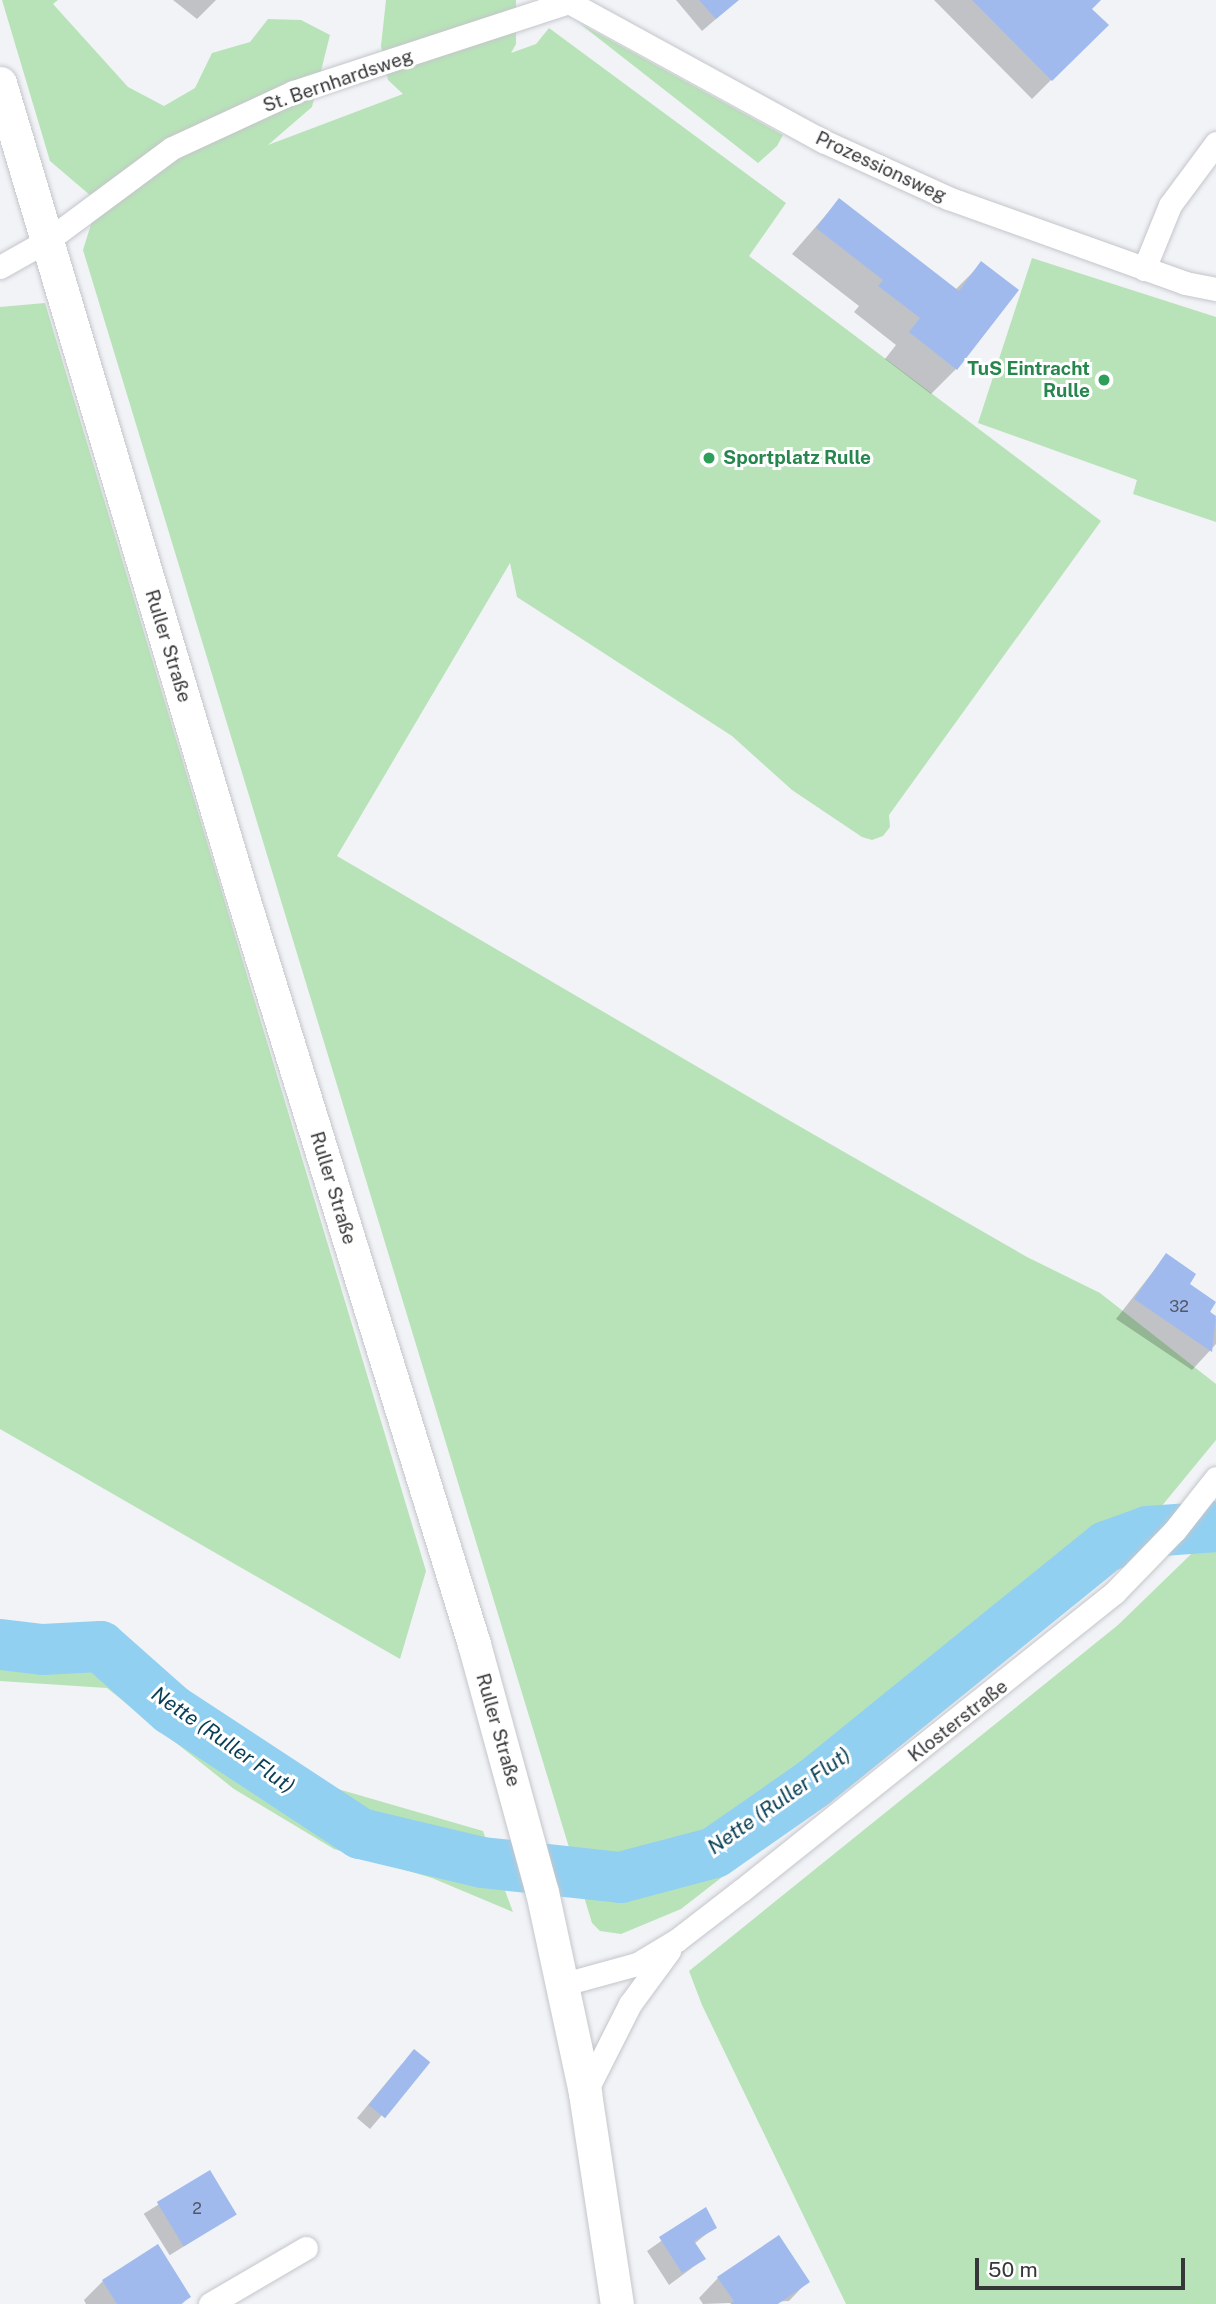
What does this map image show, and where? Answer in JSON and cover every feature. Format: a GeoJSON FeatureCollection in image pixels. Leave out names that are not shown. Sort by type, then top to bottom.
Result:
{"type":"FeatureCollection","features":[{"type":"Feature","properties":{"kind":"main road","name":"Ruller Straße"},"geometry":{"type":"LineString","coordinates":[[0,83],[240,888],[474,1644],[542,1892],[564,1984],[585,2093],[617,2304]]}},
{"type":"Feature","properties":{"kind":"street","name":"St. Bernhardsweg"},"geometry":{"type":"LineString","coordinates":[[0,267],[48,240],[172,148],[293,92],[570,1]]}},
{"type":"Feature","properties":{"kind":"street","name":"Prozessionsweg"},"geometry":{"type":"LineString","coordinates":[[570,1],[823,141],[948,198],[1144,269],[1216,289]]}},
{"type":"Feature","properties":{"kind":"street"},"geometry":{"type":"LineString","coordinates":[[1144,269],[1170,205],[1216,143]]}},
{"type":"Feature","properties":{"kind":"street","name":"Klosterstraße"},"geometry":{"type":"LineString","coordinates":[[564,1984],[637,1964],[677,1940],[1059,1641],[1141,1569],[1210,1485]]}},
{"type":"Feature","properties":{"kind":"street","name":"Klosterstraße"},"geometry":{"type":"LineString","coordinates":[[585,2093],[630,2004],[677,1940]]}},
{"type":"Feature","properties":{"kind":"street"},"geometry":{"type":"LineString","coordinates":[[210,2304],[306,2248]]}},
{"type":"Feature","properties":{"kind":"green space"},"geometry":{"type":"Polygon","coordinates":[[[2,0],[58,0],[53,4],[128,87],[164,106],[195,88],[212,53],[250,42],[268,19],[301,20],[330,35],[312,107],[268,145],[403,94],[388,80],[381,46],[386,0],[516,0],[516,44],[511,53],[536,44],[549,28],[786,203],[749,256],[1101,521],[889,815],[890,827],[883,836],[872,840],[862,837],[792,790],[732,736],[517,597],[510,563],[337,856],[1027,1257],[1100,1293],[1216,1384],[1216,1440],[1096,1586],[681,1909],[621,1934],[600,1931],[592,1923],[83,250],[98,202],[50,161],[2,0]]]}},
{"type":"Feature","properties":{"kind":"green space"},"geometry":{"type":"Polygon","coordinates":[[[579,23],[783,135],[777,146],[758,163],[579,23]]]}},
{"type":"Feature","properties":{"kind":"green space","name":"TuS Eintracht Rulle"},"geometry":{"type":"Polygon","coordinates":[[[1032,258],[1216,317],[1216,522],[1133,494],[1137,480],[978,423],[1032,258]]]}},
{"type":"Feature","properties":{"kind":"green space"},"geometry":{"type":"Polygon","coordinates":[[[45,303],[426,1571],[400,1659],[0,1429],[0,307],[45,303]]]}},
{"type":"Feature","properties":{"kind":"green space"},"geometry":{"type":"Polygon","coordinates":[[[1216,1530],[1216,2304],[846,2304],[702,2005],[689,1971],[1118,1625],[1216,1530]]]}},
{"type":"Feature","properties":{"kind":"green space"},"geometry":{"type":"Polygon","coordinates":[[[0,1644],[42,1649],[100,1646],[222,1725],[286,1774],[483,1831],[513,1912],[432,1878],[334,1849],[234,1789],[107,1688],[0,1681],[0,1644]]]}},
{"type":"Feature","properties":{"kind":"building"},"geometry":{"type":"Polygon","coordinates":[[[699,0],[739,0],[716,19],[699,0]]]}},
{"type":"Feature","properties":{"kind":"building"},"geometry":{"type":"Polygon","coordinates":[[[972,0],[1101,0],[1092,9],[1109,25],[1052,81],[972,0]]]}},
{"type":"Feature","properties":{"kind":"building"},"geometry":{"type":"Polygon","coordinates":[[[839,198],[959,291],[981,261],[1019,290],[957,370],[909,332],[920,318],[878,286],[883,280],[816,228],[839,198]]]}},
{"type":"Feature","properties":{"kind":"building"},"geometry":{"type":"Polygon","coordinates":[[[1166,1253],[1196,1274],[1190,1284],[1216,1302],[1210,1312],[1216,1316],[1212,1352],[1134,1299],[1166,1253]]]}},
{"type":"Feature","properties":{"kind":"building"},"geometry":{"type":"Polygon","coordinates":[[[414,2049],[430,2062],[385,2118],[369,2105],[414,2049]]]}},
{"type":"Feature","properties":{"kind":"building"},"geometry":{"type":"Polygon","coordinates":[[[210,2170],[237,2215],[184,2247],[157,2202],[210,2170]]]}},
{"type":"Feature","properties":{"kind":"building"},"geometry":{"type":"Polygon","coordinates":[[[706,2207],[717,2228],[694,2241],[706,2259],[682,2273],[659,2237],[706,2207]]]}},
{"type":"Feature","properties":{"kind":"building"},"geometry":{"type":"Polygon","coordinates":[[[779,2235],[810,2282],[778,2304],[730,2304],[734,2301],[717,2277],[779,2235]]]}},
{"type":"Feature","properties":{"kind":"building"},"geometry":{"type":"Polygon","coordinates":[[[158,2244],[191,2297],[180,2304],[117,2304],[102,2280],[158,2244]]]}},
{"type":"Feature","properties":{"kind":"waterway","name":"Nette (Ruller Flut)"},"geometry":{"type":"LineString","coordinates":[[0,1644],[42,1649],[100,1646],[171,1709],[360,1833],[482,1862],[620,1877],[714,1852],[813,1783],[1106,1546],[1147,1531],[1216,1526]]}},
{"type":"Feature","properties":{"kind":"place","name":"TuS Eintracht Rulle"},"geometry":{"type":"Point","coordinates":[1104,380]}},
{"type":"Feature","properties":{"kind":"place","name":"Sportplatz Rulle"},"geometry":{"type":"Point","coordinates":[709,458]}}]}
